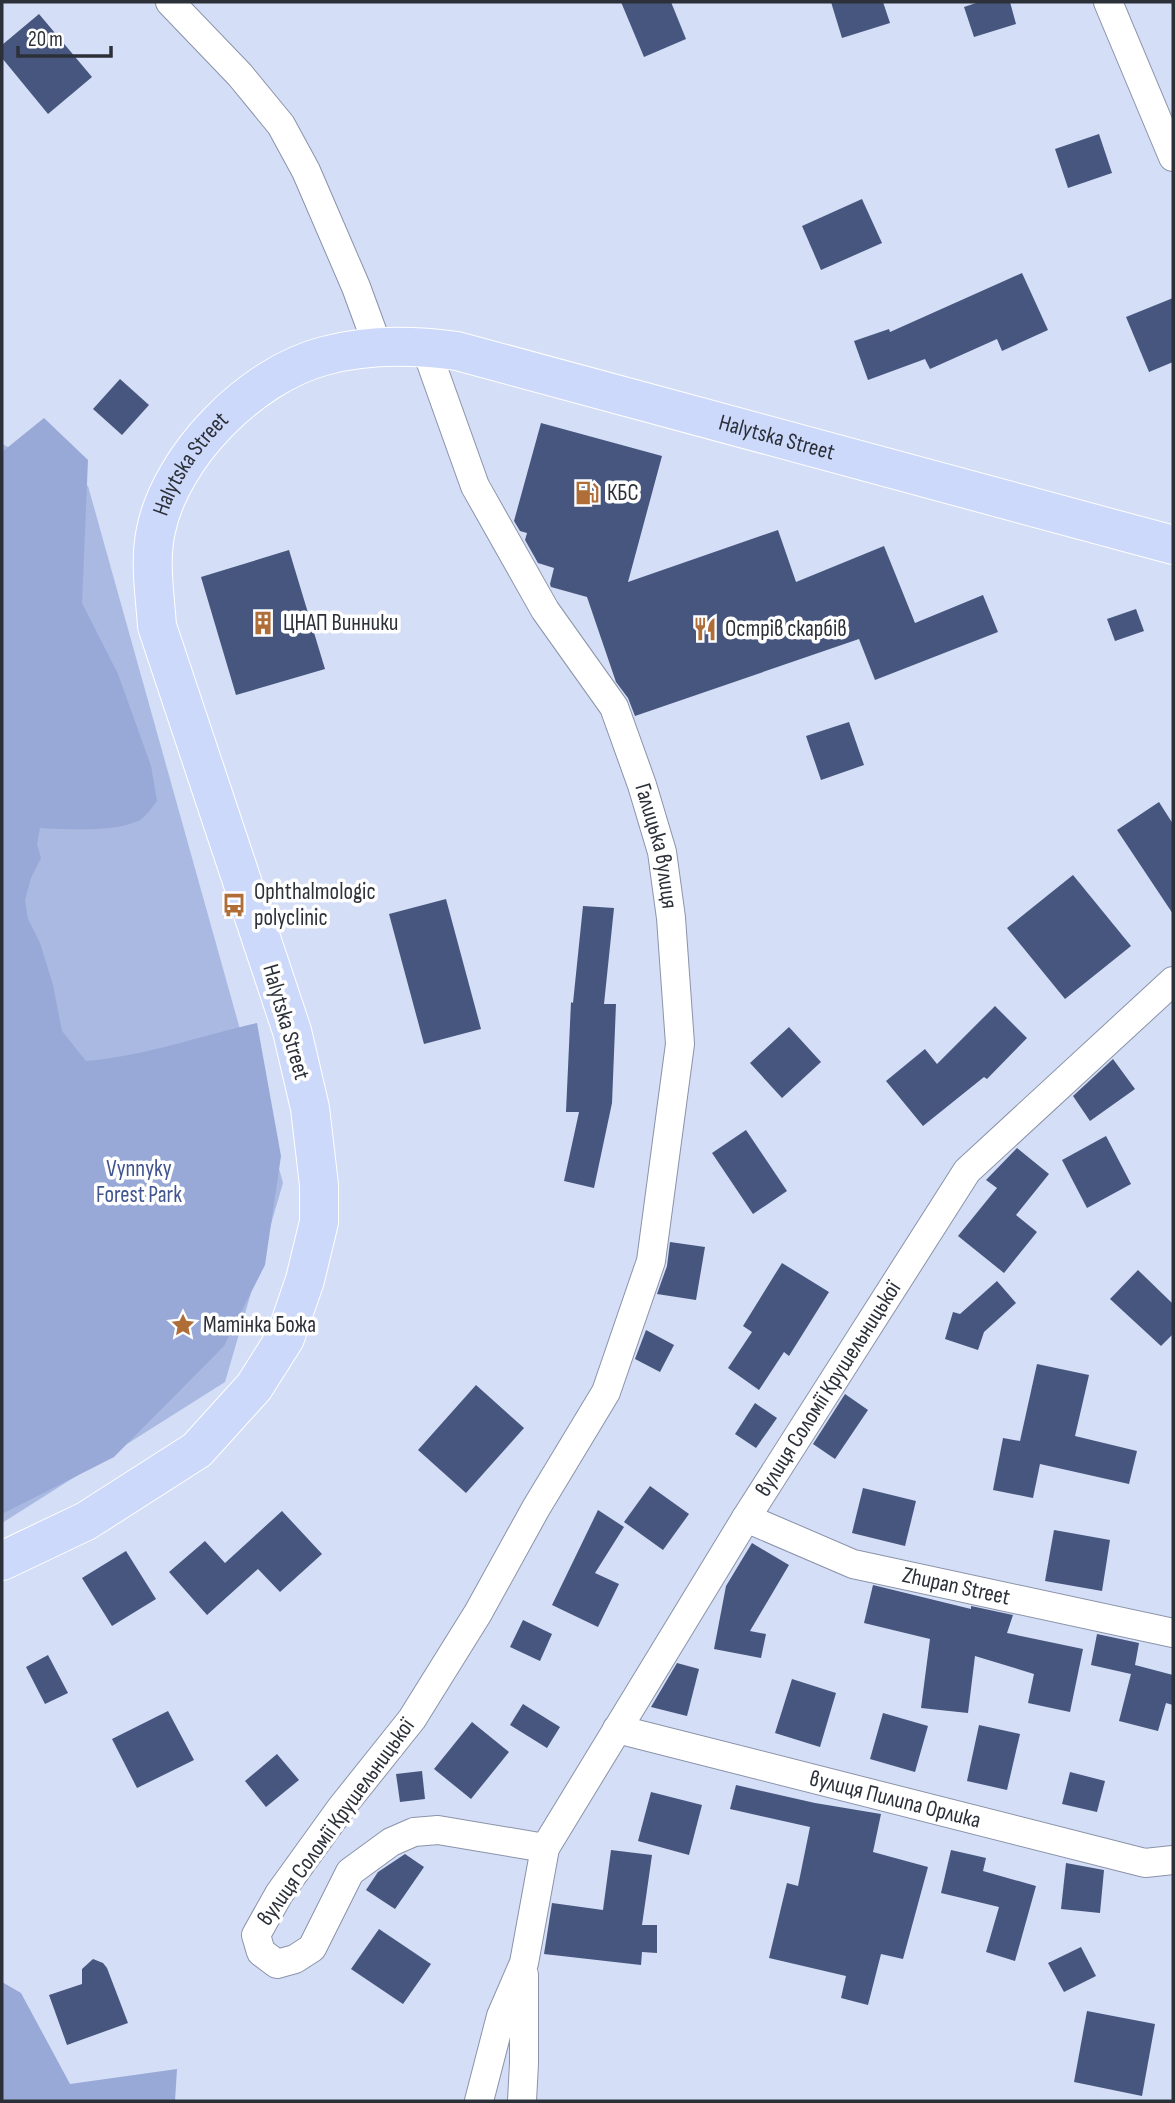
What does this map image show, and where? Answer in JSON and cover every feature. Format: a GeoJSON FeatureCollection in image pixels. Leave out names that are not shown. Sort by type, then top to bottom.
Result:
{"type":"FeatureCollection","features":[{"type":"Feature","properties":{"kind":"main road","name":"Halytska Street"},"geometry":{"type":"LineString","coordinates":[[2,1561],[86,1521],[197,1450],[260,1377],[285,1338],[305,1280],[319,1222],[319,1185],[310,1108],[292,1031],[157,626],[153,569],[156,530],[174,478],[234,406],[280,374],[323,356],[377,347],[425,346],[507,363],[1173,545]]}},
{"type":"Feature","properties":{"kind":"street"},"geometry":{"type":"LineString","coordinates":[[170,2],[240,75],[281,125],[321,203],[356,287],[377,347]]}},
{"type":"Feature","properties":{"kind":"street"},"geometry":{"type":"LineString","coordinates":[[1108,2],[1173,157]]}},
{"type":"Feature","properties":{"kind":"street","name":"Галицька вулиця"},"geometry":{"type":"LineString","coordinates":[[425,346],[475,486],[545,610],[614,707],[662,852],[671,918],[680,1044],[651,1261],[606,1392]]}},
{"type":"Feature","properties":{"kind":"street","name":"вулиця Соломії Крушельницької"},"geometry":{"type":"LineString","coordinates":[[480,2101],[501,2016],[524,1964],[545,1848],[746,1518],[967,1171],[1173,981]]}},
{"type":"Feature","properties":{"kind":"street","name":"вулиця Соломії Крушельницької"},"geometry":{"type":"LineString","coordinates":[[545,1848],[438,1830],[414,1832],[391,1842],[350,1872],[312,1948],[295,1959],[277,1964],[261,1952],[256,1935],[295,1872],[412,1718],[478,1613],[536,1508],[606,1392]]}},
{"type":"Feature","properties":{"kind":"street","name":"Zhupan Street"},"geometry":{"type":"LineString","coordinates":[[746,1518],[853,1564],[1173,1633]]}},
{"type":"Feature","properties":{"kind":"street","name":"вулиця Пилипа Орлика"},"geometry":{"type":"LineString","coordinates":[[617,1728],[1144,1863],[1173,1860]]}},
{"type":"Feature","properties":{"kind":"street"},"geometry":{"type":"LineString","coordinates":[[522,2101],[524,1964]]}},
{"type":"Feature","properties":{"kind":"green space","name":"Vynnyky Forest Park"},"geometry":{"type":"Polygon","coordinates":[[[44,418],[88,460],[82,603],[118,674],[151,766],[157,801],[141,820],[127,825],[89,829],[40,828],[37,844],[41,858],[31,878],[25,900],[28,919],[40,943],[53,985],[62,1031],[86,1061],[151,1050],[257,1023],[281,1156],[265,1265],[224,1346],[114,1457],[2,1514],[2,452],[44,418]]]}},
{"type":"Feature","properties":{"kind":"green space","name":"Vynnyky Forest Park"},"geometry":{"type":"Polygon","coordinates":[[[2,444],[88,486],[283,1183],[225,1382],[2,1523],[2,444]]]}},
{"type":"Feature","properties":{"kind":"green space"},"geometry":{"type":"Polygon","coordinates":[[[2,1982],[21,1993],[70,2084],[177,2069],[175,2101],[2,2101],[2,1982]]]}},
{"type":"Feature","properties":{"kind":"building"},"geometry":{"type":"Polygon","coordinates":[[[621,2],[671,2],[686,39],[644,57],[621,2]]]}},
{"type":"Feature","properties":{"kind":"building"},"geometry":{"type":"Polygon","coordinates":[[[831,2],[883,2],[890,23],[842,38],[831,2]]]}},
{"type":"Feature","properties":{"kind":"building"},"geometry":{"type":"Polygon","coordinates":[[[979,2],[1010,2],[1016,24],[974,37],[964,7],[979,2]]]}},
{"type":"Feature","properties":{"kind":"building"},"geometry":{"type":"Polygon","coordinates":[[[39,14],[92,77],[48,114],[2,58],[2,45],[39,14]]]}},
{"type":"Feature","properties":{"kind":"building"},"geometry":{"type":"Polygon","coordinates":[[[1099,134],[1112,173],[1068,188],[1055,149],[1099,134]]]}},
{"type":"Feature","properties":{"kind":"building"},"geometry":{"type":"Polygon","coordinates":[[[862,199],[882,243],[821,270],[802,226],[862,199]]]}},
{"type":"Feature","properties":{"kind":"building"},"geometry":{"type":"Polygon","coordinates":[[[1022,273],[1048,330],[1002,351],[997,339],[930,369],[925,359],[868,380],[854,341],[889,329],[890,332],[1022,273]]]}},
{"type":"Feature","properties":{"kind":"building"},"geometry":{"type":"Polygon","coordinates":[[[1173,298],[1173,362],[1149,372],[1126,317],[1173,298]]]}},
{"type":"Feature","properties":{"kind":"building"},"geometry":{"type":"Polygon","coordinates":[[[120,379],[149,405],[122,435],[93,409],[120,379]]]}},
{"type":"Feature","properties":{"kind":"building"},"geometry":{"type":"Polygon","coordinates":[[[541,423],[662,456],[628,582],[778,530],[796,582],[884,546],[915,623],[983,595],[998,632],[875,680],[859,639],[635,716],[628,698],[616,682],[587,597],[551,587],[554,568],[538,563],[525,540],[527,533],[520,531],[514,521],[541,423]]]}},
{"type":"Feature","properties":{"kind":"building","name":"ЦНАП Винники"},"geometry":{"type":"Polygon","coordinates":[[[289,550],[325,669],[236,695],[201,577],[289,550]]]}},
{"type":"Feature","properties":{"kind":"building"},"geometry":{"type":"Polygon","coordinates":[[[1136,609],[1144,631],[1115,641],[1107,619],[1136,609]]]}},
{"type":"Feature","properties":{"kind":"building"},"geometry":{"type":"Polygon","coordinates":[[[849,722],[864,765],[821,780],[806,736],[849,722]]]}},
{"type":"Feature","properties":{"kind":"building"},"geometry":{"type":"Polygon","coordinates":[[[1159,802],[1173,824],[1173,914],[1117,830],[1159,802]]]}},
{"type":"Feature","properties":{"kind":"building"},"geometry":{"type":"Polygon","coordinates":[[[1073,875],[1131,946],[1065,999],[1007,928],[1073,875]]]}},
{"type":"Feature","properties":{"kind":"building"},"geometry":{"type":"Polygon","coordinates":[[[446,899],[481,1029],[424,1044],[389,914],[446,899]]]}},
{"type":"Feature","properties":{"kind":"building"},"geometry":{"type":"Polygon","coordinates":[[[583,906],[614,908],[604,1004],[616,1004],[612,1103],[594,1188],[564,1181],[579,1112],[566,1112],[571,1002],[573,1003],[583,906]]]}},
{"type":"Feature","properties":{"kind":"building"},"geometry":{"type":"Polygon","coordinates":[[[995,1006],[1027,1038],[987,1079],[984,1077],[923,1126],[886,1081],[925,1049],[937,1064],[995,1006]]]}},
{"type":"Feature","properties":{"kind":"building"},"geometry":{"type":"Polygon","coordinates":[[[789,1027],[821,1062],[782,1098],[750,1063],[789,1027]]]}},
{"type":"Feature","properties":{"kind":"building"},"geometry":{"type":"Polygon","coordinates":[[[1113,1059],[1135,1089],[1090,1121],[1073,1096],[1113,1059]]]}},
{"type":"Feature","properties":{"kind":"building"},"geometry":{"type":"Polygon","coordinates":[[[746,1130],[787,1191],[753,1214],[712,1153],[746,1130]]]}},
{"type":"Feature","properties":{"kind":"building"},"geometry":{"type":"Polygon","coordinates":[[[1106,1136],[1131,1184],[1087,1208],[1062,1160],[1106,1136]]]}},
{"type":"Feature","properties":{"kind":"building"},"geometry":{"type":"Polygon","coordinates":[[[1017,1148],[1049,1174],[1016,1215],[1037,1232],[1004,1273],[958,1236],[997,1188],[986,1180],[1017,1148]]]}},
{"type":"Feature","properties":{"kind":"building"},"geometry":{"type":"Polygon","coordinates":[[[670,1242],[705,1247],[696,1300],[657,1294],[667,1266],[670,1242]]]}},
{"type":"Feature","properties":{"kind":"building"},"geometry":{"type":"Polygon","coordinates":[[[782,1263],[829,1292],[789,1356],[784,1352],[759,1390],[728,1368],[752,1332],[743,1326],[782,1263]]]}},
{"type":"Feature","properties":{"kind":"building"},"geometry":{"type":"Polygon","coordinates":[[[1138,1270],[1173,1304],[1173,1334],[1161,1346],[1110,1299],[1138,1270]]]}},
{"type":"Feature","properties":{"kind":"building"},"geometry":{"type":"Polygon","coordinates":[[[997,1281],[1016,1303],[984,1332],[978,1350],[945,1339],[953,1312],[960,1314],[997,1281]]]}},
{"type":"Feature","properties":{"kind":"building"},"geometry":{"type":"Polygon","coordinates":[[[646,1330],[674,1345],[660,1372],[635,1359],[646,1330]]]}},
{"type":"Feature","properties":{"kind":"building"},"geometry":{"type":"Polygon","coordinates":[[[1037,1364],[1089,1375],[1075,1436],[1137,1451],[1129,1484],[1040,1464],[1033,1498],[993,1490],[1003,1438],[1020,1441],[1037,1364]]]}},
{"type":"Feature","properties":{"kind":"building"},"geometry":{"type":"Polygon","coordinates":[[[476,1385],[524,1428],[466,1493],[418,1450],[476,1385]]]}},
{"type":"Feature","properties":{"kind":"building"},"geometry":{"type":"Polygon","coordinates":[[[845,1394],[868,1410],[835,1459],[813,1444],[845,1394]]]}},
{"type":"Feature","properties":{"kind":"building"},"geometry":{"type":"Polygon","coordinates":[[[755,1403],[777,1418],[756,1448],[735,1434],[755,1403]]]}},
{"type":"Feature","properties":{"kind":"building"},"geometry":{"type":"Polygon","coordinates":[[[650,1486],[689,1514],[663,1550],[624,1522],[650,1486]]]}},
{"type":"Feature","properties":{"kind":"building"},"geometry":{"type":"Polygon","coordinates":[[[863,1488],[916,1501],[905,1546],[852,1533],[863,1488]]]}},
{"type":"Feature","properties":{"kind":"building"},"geometry":{"type":"Polygon","coordinates":[[[598,1510],[624,1527],[595,1573],[619,1584],[598,1627],[552,1605],[598,1510]]]}},
{"type":"Feature","properties":{"kind":"building"},"geometry":{"type":"Polygon","coordinates":[[[282,1511],[322,1554],[280,1592],[258,1569],[207,1615],[169,1572],[205,1541],[225,1563],[282,1511]]]}},
{"type":"Feature","properties":{"kind":"building"},"geometry":{"type":"Polygon","coordinates":[[[1054,1530],[1110,1540],[1102,1591],[1045,1581],[1054,1530]]]}},
{"type":"Feature","properties":{"kind":"building"},"geometry":{"type":"Polygon","coordinates":[[[752,1543],[789,1565],[750,1631],[766,1634],[761,1658],[714,1649],[726,1586],[752,1543]]]}},
{"type":"Feature","properties":{"kind":"building"},"geometry":{"type":"Polygon","coordinates":[[[126,1551],[156,1599],[112,1626],[82,1578],[126,1551]]]}},
{"type":"Feature","properties":{"kind":"building"},"geometry":{"type":"Polygon","coordinates":[[[873,1585],[971,1609],[971,1606],[1013,1615],[1007,1633],[1083,1649],[1070,1712],[1028,1703],[1034,1674],[975,1656],[968,1713],[921,1708],[930,1639],[864,1623],[873,1585]]]}},
{"type":"Feature","properties":{"kind":"building"},"geometry":{"type":"Polygon","coordinates":[[[523,1620],[552,1634],[540,1661],[510,1647],[523,1620]]]}},
{"type":"Feature","properties":{"kind":"building"},"geometry":{"type":"Polygon","coordinates":[[[1097,1634],[1139,1643],[1135,1665],[1173,1675],[1173,1705],[1166,1703],[1158,1731],[1119,1721],[1131,1674],[1091,1665],[1097,1634]]]}},
{"type":"Feature","properties":{"kind":"building"},"geometry":{"type":"Polygon","coordinates":[[[48,1655],[68,1693],[45,1704],[26,1667],[48,1655]]]}},
{"type":"Feature","properties":{"kind":"building"},"geometry":{"type":"Polygon","coordinates":[[[677,1663],[699,1669],[687,1716],[651,1707],[677,1663]]]}},
{"type":"Feature","properties":{"kind":"building"},"geometry":{"type":"Polygon","coordinates":[[[792,1679],[836,1693],[820,1747],[775,1733],[792,1679]]]}},
{"type":"Feature","properties":{"kind":"building"},"geometry":{"type":"Polygon","coordinates":[[[523,1704],[560,1727],[547,1748],[510,1725],[523,1704]]]}},
{"type":"Feature","properties":{"kind":"building"},"geometry":{"type":"Polygon","coordinates":[[[168,1711],[194,1760],[137,1788],[112,1739],[168,1711]]]}},
{"type":"Feature","properties":{"kind":"building"},"geometry":{"type":"Polygon","coordinates":[[[883,1713],[928,1726],[915,1772],[870,1759],[883,1713]]]}},
{"type":"Feature","properties":{"kind":"building"},"geometry":{"type":"Polygon","coordinates":[[[472,1722],[509,1752],[471,1799],[434,1769],[472,1722]]]}},
{"type":"Feature","properties":{"kind":"building"},"geometry":{"type":"Polygon","coordinates":[[[979,1725],[1020,1734],[1007,1790],[967,1781],[979,1725]]]}},
{"type":"Feature","properties":{"kind":"building"},"geometry":{"type":"Polygon","coordinates":[[[277,1754],[299,1780],[266,1807],[245,1781],[277,1754]]]}},
{"type":"Feature","properties":{"kind":"building"},"geometry":{"type":"Polygon","coordinates":[[[422,1771],[425,1799],[400,1802],[396,1774],[422,1771]]]}},
{"type":"Feature","properties":{"kind":"building"},"geometry":{"type":"Polygon","coordinates":[[[1070,1772],[1105,1781],[1097,1812],[1062,1804],[1070,1772]]]}},
{"type":"Feature","properties":{"kind":"building"},"geometry":{"type":"Polygon","coordinates":[[[736,1785],[815,1803],[881,1814],[873,1852],[928,1867],[903,1959],[881,1954],[868,2005],[841,1998],[846,1976],[769,1958],[787,1883],[798,1886],[810,1827],[730,1809],[736,1785]]]}},
{"type":"Feature","properties":{"kind":"building"},"geometry":{"type":"Polygon","coordinates":[[[651,1792],[702,1805],[689,1855],[638,1841],[651,1792]]]}},
{"type":"Feature","properties":{"kind":"building"},"geometry":{"type":"Polygon","coordinates":[[[611,1850],[652,1855],[642,1925],[657,1925],[657,1953],[642,1952],[641,1965],[544,1954],[552,1903],[603,1910],[611,1850]]]}},
{"type":"Feature","properties":{"kind":"building"},"geometry":{"type":"Polygon","coordinates":[[[951,1850],[986,1858],[983,1871],[1036,1886],[1015,1961],[986,1952],[999,1907],[941,1893],[951,1850]]]}},
{"type":"Feature","properties":{"kind":"building"},"geometry":{"type":"Polygon","coordinates":[[[405,1854],[424,1867],[395,1909],[366,1890],[378,1872],[405,1854]]]}},
{"type":"Feature","properties":{"kind":"building"},"geometry":{"type":"Polygon","coordinates":[[[1066,1863],[1104,1870],[1100,1913],[1061,1909],[1066,1863]]]}},
{"type":"Feature","properties":{"kind":"building"},"geometry":{"type":"Polygon","coordinates":[[[379,1929],[431,1964],[403,2004],[351,1969],[379,1929]]]}},
{"type":"Feature","properties":{"kind":"building"},"geometry":{"type":"Polygon","coordinates":[[[1081,1947],[1096,1976],[1064,1992],[1048,1963],[1081,1947]]]}},
{"type":"Feature","properties":{"kind":"building"},"geometry":{"type":"Polygon","coordinates":[[[93,1959],[107,1968],[128,2023],[67,2045],[49,1995],[82,1984],[82,1969],[93,1959]]]}},
{"type":"Feature","properties":{"kind":"building"},"geometry":{"type":"Polygon","coordinates":[[[1087,2011],[1155,2024],[1142,2096],[1074,2082],[1087,2011]]]}},
{"type":"Feature","properties":{"kind":"place","name":"КБС"},"geometry":{"type":"Point","coordinates":[587,493]}},
{"type":"Feature","properties":{"kind":"place","name":"ЦНАП Винники"},"geometry":{"type":"Point","coordinates":[263,623]}},
{"type":"Feature","properties":{"kind":"place","name":"Острів скарбів"},"geometry":{"type":"Point","coordinates":[705,629]}},
{"type":"Feature","properties":{"kind":"place","name":"Ophthalmologic polyclinic"},"geometry":{"type":"Point","coordinates":[234,905]}},
{"type":"Feature","properties":{"kind":"place","name":"Матінка Божа"},"geometry":{"type":"Point","coordinates":[183,1325]}}]}
